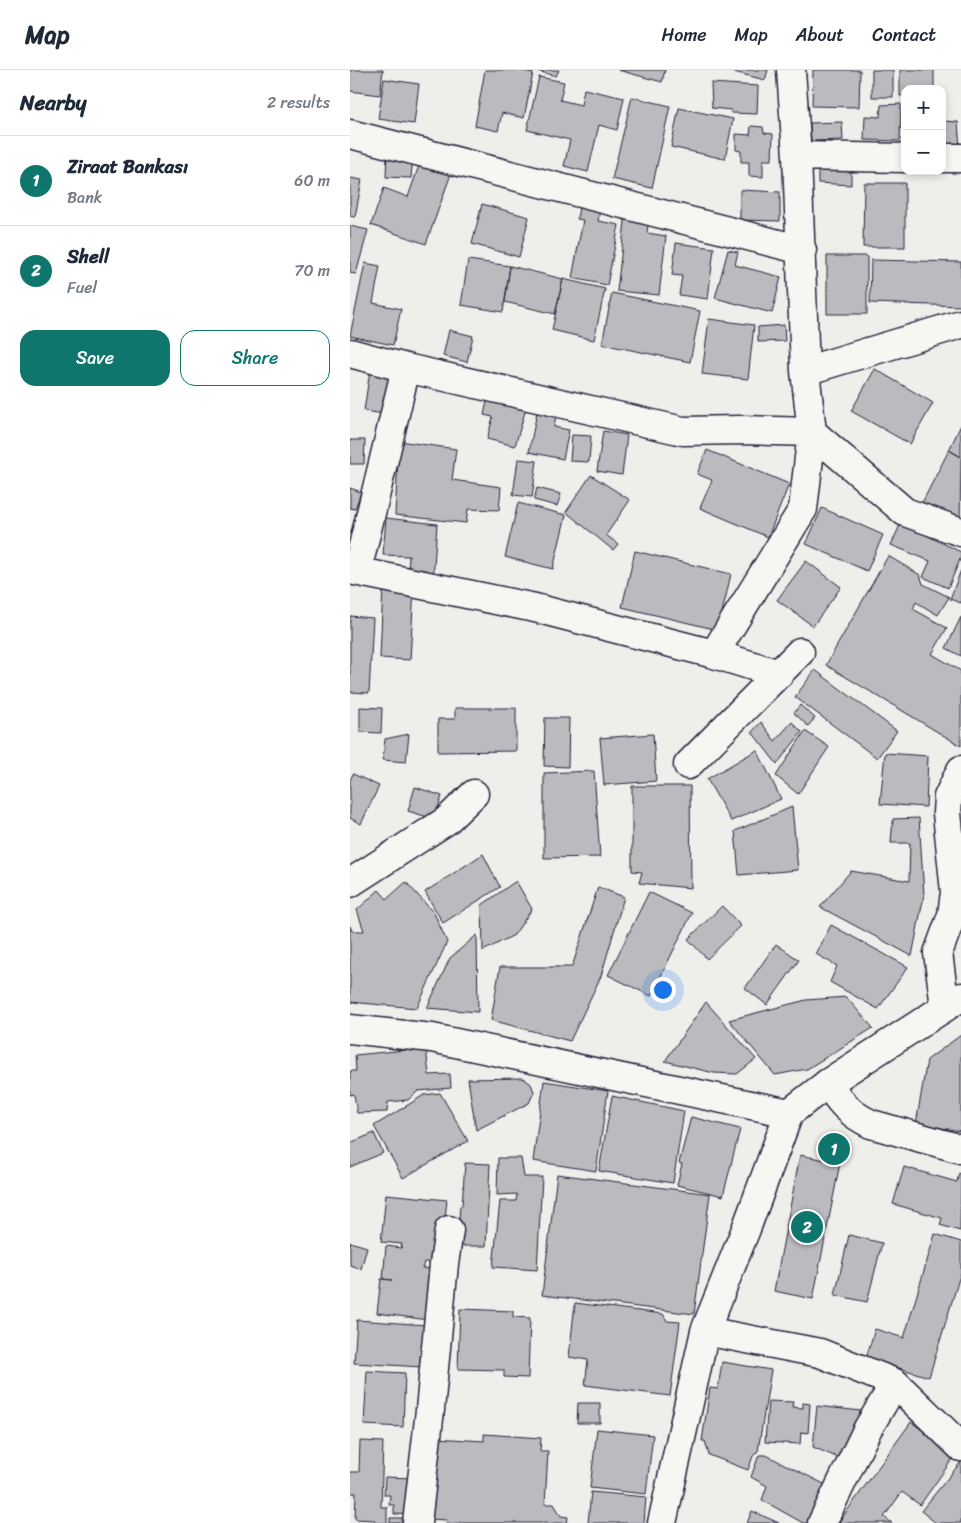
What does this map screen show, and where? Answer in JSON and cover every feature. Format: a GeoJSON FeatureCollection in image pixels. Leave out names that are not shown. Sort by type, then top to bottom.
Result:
{"type":"FeatureCollection","features":[{"type":"Feature","properties":{"kind":"street"},"geometry":{"type":"LineString","coordinates":[[714,654],[803,509],[812,432],[805,371],[802,250],[791,70]]}},
{"type":"Feature","properties":{"kind":"street"},"geometry":{"type":"LineString","coordinates":[[350,134],[802,250]]}},
{"type":"Feature","properties":{"kind":"street"},"geometry":{"type":"LineString","coordinates":[[797,156],[901,158]]}},
{"type":"Feature","properties":{"kind":"street"},"geometry":{"type":"LineString","coordinates":[[946,158],[961,158]]}},
{"type":"Feature","properties":{"kind":"street"},"geometry":{"type":"LineString","coordinates":[[805,371],[961,324]]}},
{"type":"Feature","properties":{"kind":"street"},"geometry":{"type":"LineString","coordinates":[[350,353],[406,368],[683,431],[812,432],[905,512],[961,532]]}},
{"type":"Feature","properties":{"kind":"street"},"geometry":{"type":"LineString","coordinates":[[406,368],[353,571],[535,608],[714,654],[779,674]]}},
{"type":"Feature","properties":{"kind":"street"},"geometry":{"type":"LineString","coordinates":[[688,765],[800,652]]}},
{"type":"Feature","properties":{"kind":"street"},"geometry":{"type":"LineString","coordinates":[[662,1523],[706,1330],[789,1113],[828,1083],[953,1002],[938,952],[952,915],[955,892],[947,813],[948,797],[961,770]]}},
{"type":"Feature","properties":{"kind":"street"},"geometry":{"type":"LineString","coordinates":[[350,883],[446,821],[474,794]]}},
{"type":"Feature","properties":{"kind":"street"},"geometry":{"type":"LineString","coordinates":[[350,1029],[432,1038],[789,1113]]}},
{"type":"Feature","properties":{"kind":"street"},"geometry":{"type":"LineString","coordinates":[[828,1083],[837,1098],[847,1109],[871,1124],[961,1149]]}},
{"type":"Feature","properties":{"kind":"street"},"geometry":{"type":"LineString","coordinates":[[417,1523],[444,1264],[450,1230]]}},
{"type":"Feature","properties":{"kind":"street"},"geometry":{"type":"LineString","coordinates":[[706,1330],[820,1353],[896,1383],[961,1447]]}},
{"type":"Feature","properties":{"kind":"street"},"geometry":{"type":"LineString","coordinates":[[822,1523],[867,1430],[896,1383]]}},
{"type":"Feature","properties":{"kind":"building"},"geometry":{"type":"Polygon","coordinates":[[[350,70],[383,70],[380,95],[350,91],[350,70]]]}},
{"type":"Feature","properties":{"kind":"building"},"geometry":{"type":"Polygon","coordinates":[[[485,70],[519,70],[533,73],[524,118],[502,113],[498,131],[475,126],[485,70]]]}},
{"type":"Feature","properties":{"kind":"building"},"geometry":{"type":"Polygon","coordinates":[[[533,70],[559,70],[556,76],[533,70]]]}},
{"type":"Feature","properties":{"kind":"building"},"geometry":{"type":"Polygon","coordinates":[[[618,70],[665,70],[662,82],[618,70]]]}},
{"type":"Feature","properties":{"kind":"building"},"geometry":{"type":"Polygon","coordinates":[[[726,70],[768,70],[765,80],[726,70]]]}},
{"type":"Feature","properties":{"kind":"building"},"geometry":{"type":"Polygon","coordinates":[[[813,70],[860,70],[859,107],[812,106],[813,70]]]}},
{"type":"Feature","properties":{"kind":"building"},"geometry":{"type":"Polygon","coordinates":[[[872,70],[893,70],[893,97],[872,97],[872,70]]]}},
{"type":"Feature","properties":{"kind":"building"},"geometry":{"type":"Polygon","coordinates":[[[900,70],[934,70],[934,85],[901,85],[900,96],[900,70]]]}},
{"type":"Feature","properties":{"kind":"building"},"geometry":{"type":"Polygon","coordinates":[[[539,77],[564,82],[560,100],[581,105],[584,89],[624,98],[617,130],[599,125],[588,172],[564,166],[570,140],[527,130],[539,77]]]}},
{"type":"Feature","properties":{"kind":"building"},"geometry":{"type":"Polygon","coordinates":[[[384,79],[419,84],[414,124],[378,119],[384,79]]]}},
{"type":"Feature","properties":{"kind":"building"},"geometry":{"type":"Polygon","coordinates":[[[711,83],[758,86],[757,114],[731,113],[731,110],[712,108],[711,83]]]}},
{"type":"Feature","properties":{"kind":"building"},"geometry":{"type":"Polygon","coordinates":[[[632,97],[670,106],[652,188],[612,179],[632,97]]]}},
{"type":"Feature","properties":{"kind":"building"},"geometry":{"type":"Polygon","coordinates":[[[901,104],[900,141],[864,140],[865,116],[880,117],[881,105],[901,104]]]}},
{"type":"Feature","properties":{"kind":"building"},"geometry":{"type":"Polygon","coordinates":[[[679,108],[733,119],[725,159],[671,147],[679,108]]]}},
{"type":"Feature","properties":{"kind":"building"},"geometry":{"type":"Polygon","coordinates":[[[946,121],[958,122],[960,149],[946,147],[946,121]]]}},
{"type":"Feature","properties":{"kind":"building"},"geometry":{"type":"Polygon","coordinates":[[[842,122],[843,140],[811,141],[810,123],[842,122]]]}},
{"type":"Feature","properties":{"kind":"building"},"geometry":{"type":"Polygon","coordinates":[[[751,126],[763,127],[764,133],[773,134],[772,160],[763,160],[763,177],[749,176],[749,162],[741,162],[741,151],[736,150],[736,134],[750,135],[751,126]]]}},
{"type":"Feature","properties":{"kind":"building"},"geometry":{"type":"Polygon","coordinates":[[[387,152],[413,154],[411,178],[386,177],[387,152]]]}},
{"type":"Feature","properties":{"kind":"building"},"geometry":{"type":"Polygon","coordinates":[[[421,160],[452,171],[426,244],[371,225],[384,188],[408,197],[421,160]]]}},
{"type":"Feature","properties":{"kind":"building"},"geometry":{"type":"Polygon","coordinates":[[[818,170],[851,171],[851,185],[818,183],[818,170]]]}},
{"type":"Feature","properties":{"kind":"building"},"geometry":{"type":"Polygon","coordinates":[[[350,178],[362,180],[355,217],[350,216],[350,178]]]}},
{"type":"Feature","properties":{"kind":"building"},"geometry":{"type":"Polygon","coordinates":[[[864,183],[905,183],[905,247],[863,247],[864,183]]]}},
{"type":"Feature","properties":{"kind":"building"},"geometry":{"type":"Polygon","coordinates":[[[740,190],[780,192],[780,221],[740,220],[740,190]]]}},
{"type":"Feature","properties":{"kind":"building"},"geometry":{"type":"Polygon","coordinates":[[[581,195],[602,199],[598,221],[619,225],[607,285],[572,278],[583,220],[577,219],[581,195]]]}},
{"type":"Feature","properties":{"kind":"building"},"geometry":{"type":"Polygon","coordinates":[[[482,204],[529,217],[519,257],[472,244],[482,204]]]}},
{"type":"Feature","properties":{"kind":"building"},"geometry":{"type":"Polygon","coordinates":[[[626,212],[649,215],[647,233],[666,236],[659,295],[617,291],[626,212]]]}},
{"type":"Feature","properties":{"kind":"building"},"geometry":{"type":"Polygon","coordinates":[[[350,226],[368,230],[356,274],[350,273],[350,226]]]}},
{"type":"Feature","properties":{"kind":"building"},"geometry":{"type":"Polygon","coordinates":[[[676,243],[714,248],[708,299],[679,295],[682,276],[672,275],[676,243]]]}},
{"type":"Feature","properties":{"kind":"building"},"geometry":{"type":"Polygon","coordinates":[[[728,250],[738,252],[735,265],[781,277],[772,313],[715,298],[728,250]]]}},
{"type":"Feature","properties":{"kind":"building"},"geometry":{"type":"Polygon","coordinates":[[[827,256],[867,256],[867,314],[827,314],[827,256]]]}},
{"type":"Feature","properties":{"kind":"building"},"geometry":{"type":"Polygon","coordinates":[[[468,260],[510,266],[503,312],[461,305],[468,260]]]}},
{"type":"Feature","properties":{"kind":"building"},"geometry":{"type":"Polygon","coordinates":[[[871,260],[961,262],[961,306],[870,303],[871,260]]]}},
{"type":"Feature","properties":{"kind":"building"},"geometry":{"type":"Polygon","coordinates":[[[365,263],[380,266],[373,303],[401,309],[393,345],[350,336],[365,263]]]}},
{"type":"Feature","properties":{"kind":"building"},"geometry":{"type":"Polygon","coordinates":[[[510,266],[563,279],[555,314],[505,302],[510,266]]]}},
{"type":"Feature","properties":{"kind":"building"},"geometry":{"type":"Polygon","coordinates":[[[563,279],[605,289],[594,340],[552,330],[563,279]]]}},
{"type":"Feature","properties":{"kind":"building"},"geometry":{"type":"Polygon","coordinates":[[[612,293],[700,311],[690,362],[602,344],[612,293]]]}},
{"type":"Feature","properties":{"kind":"building"},"geometry":{"type":"Polygon","coordinates":[[[709,319],[754,325],[748,379],[702,374],[709,319]]]}},
{"type":"Feature","properties":{"kind":"building"},"geometry":{"type":"Polygon","coordinates":[[[784,325],[785,341],[758,342],[758,327],[784,325]]]}},
{"type":"Feature","properties":{"kind":"building"},"geometry":{"type":"Polygon","coordinates":[[[449,330],[473,336],[467,362],[443,356],[449,330]]]}},
{"type":"Feature","properties":{"kind":"building"},"geometry":{"type":"Polygon","coordinates":[[[875,369],[933,403],[910,444],[851,411],[875,369]]]}},
{"type":"Feature","properties":{"kind":"building"},"geometry":{"type":"Polygon","coordinates":[[[370,370],[396,374],[391,415],[364,411],[370,370]]]}},
{"type":"Feature","properties":{"kind":"building"},"geometry":{"type":"Polygon","coordinates":[[[488,397],[526,408],[515,446],[487,439],[493,417],[484,415],[488,397]]]}},
{"type":"Feature","properties":{"kind":"building"},"geometry":{"type":"Polygon","coordinates":[[[538,407],[557,410],[554,427],[569,430],[563,459],[529,452],[538,407]]]}},
{"type":"Feature","properties":{"kind":"building"},"geometry":{"type":"Polygon","coordinates":[[[961,425],[961,457],[949,450],[961,425]]]}},
{"type":"Feature","properties":{"kind":"building"},"geometry":{"type":"Polygon","coordinates":[[[603,431],[627,435],[622,475],[597,471],[603,431]]]}},
{"type":"Feature","properties":{"kind":"building"},"geometry":{"type":"Polygon","coordinates":[[[572,435],[591,436],[589,462],[570,461],[572,435]]]}},
{"type":"Feature","properties":{"kind":"building"},"geometry":{"type":"Polygon","coordinates":[[[350,440],[365,440],[364,464],[350,464],[350,440]]]}},
{"type":"Feature","properties":{"kind":"building"},"geometry":{"type":"Polygon","coordinates":[[[399,441],[456,449],[452,480],[501,487],[499,510],[468,509],[466,523],[395,515],[399,441]]]}},
{"type":"Feature","properties":{"kind":"building"},"geometry":{"type":"Polygon","coordinates":[[[707,450],[789,484],[768,537],[700,508],[712,480],[697,474],[707,450]]]}},
{"type":"Feature","properties":{"kind":"building"},"geometry":{"type":"Polygon","coordinates":[[[949,450],[961,457],[960,523],[922,503],[949,450]]]}},
{"type":"Feature","properties":{"kind":"building"},"geometry":{"type":"Polygon","coordinates":[[[518,459],[537,461],[532,497],[513,495],[518,459]]]}},
{"type":"Feature","properties":{"kind":"building"},"geometry":{"type":"Polygon","coordinates":[[[591,475],[630,500],[606,535],[618,544],[613,550],[566,512],[591,475]]]}},
{"type":"Feature","properties":{"kind":"building"},"geometry":{"type":"Polygon","coordinates":[[[350,488],[361,492],[355,509],[350,508],[350,488]]]}},
{"type":"Feature","properties":{"kind":"building"},"geometry":{"type":"Polygon","coordinates":[[[537,488],[561,494],[557,506],[534,500],[537,488]]]}},
{"type":"Feature","properties":{"kind":"building"},"geometry":{"type":"Polygon","coordinates":[[[518,503],[566,515],[553,569],[505,557],[518,503]]]}},
{"type":"Feature","properties":{"kind":"building"},"geometry":{"type":"Polygon","coordinates":[[[822,508],[883,535],[867,571],[806,544],[822,508]]]}},
{"type":"Feature","properties":{"kind":"building"},"geometry":{"type":"Polygon","coordinates":[[[386,518],[437,524],[433,579],[408,577],[409,556],[383,555],[386,518]]]}},
{"type":"Feature","properties":{"kind":"building"},"geometry":{"type":"Polygon","coordinates":[[[901,523],[961,552],[961,557],[948,588],[923,577],[930,561],[891,545],[901,523]]]}},
{"type":"Feature","properties":{"kind":"building"},"geometry":{"type":"Polygon","coordinates":[[[635,551],[731,574],[718,630],[622,607],[635,551]]]}},
{"type":"Feature","properties":{"kind":"building"},"geometry":{"type":"Polygon","coordinates":[[[888,556],[920,575],[923,584],[949,597],[938,615],[916,602],[913,609],[947,628],[932,654],[961,671],[961,746],[826,665],[888,556]]]}},
{"type":"Feature","properties":{"kind":"building"},"geometry":{"type":"Polygon","coordinates":[[[806,561],[841,587],[813,626],[777,600],[806,561]]]}},
{"type":"Feature","properties":{"kind":"building"},"geometry":{"type":"Polygon","coordinates":[[[961,570],[961,603],[950,599],[961,570]]]}},
{"type":"Feature","properties":{"kind":"building"},"geometry":{"type":"Polygon","coordinates":[[[383,586],[414,588],[410,660],[380,658],[383,586]]]}},
{"type":"Feature","properties":{"kind":"building"},"geometry":{"type":"Polygon","coordinates":[[[350,616],[373,618],[369,693],[350,692],[350,616]]]}},
{"type":"Feature","properties":{"kind":"building"},"geometry":{"type":"Polygon","coordinates":[[[961,617],[961,656],[946,648],[961,617]]]}},
{"type":"Feature","properties":{"kind":"building"},"geometry":{"type":"Polygon","coordinates":[[[815,670],[897,731],[877,758],[795,697],[815,670]]]}},
{"type":"Feature","properties":{"kind":"building"},"geometry":{"type":"Polygon","coordinates":[[[800,705],[815,718],[808,726],[794,713],[800,705]]]}},
{"type":"Feature","properties":{"kind":"building"},"geometry":{"type":"Polygon","coordinates":[[[360,707],[382,708],[381,733],[360,732],[360,707]]]}},
{"type":"Feature","properties":{"kind":"building"},"geometry":{"type":"Polygon","coordinates":[[[455,708],[516,708],[516,751],[438,752],[438,719],[455,719],[455,708]]]}},
{"type":"Feature","properties":{"kind":"building"},"geometry":{"type":"Polygon","coordinates":[[[545,718],[569,718],[568,767],[544,766],[545,718]]]}},
{"type":"Feature","properties":{"kind":"building"},"geometry":{"type":"Polygon","coordinates":[[[761,722],[775,741],[792,722],[802,732],[777,764],[752,732],[761,722]]]}},
{"type":"Feature","properties":{"kind":"building"},"geometry":{"type":"Polygon","coordinates":[[[805,731],[829,747],[798,794],[776,776],[805,731]]]}},
{"type":"Feature","properties":{"kind":"building"},"geometry":{"type":"Polygon","coordinates":[[[409,734],[406,762],[383,760],[385,739],[409,734]]]}},
{"type":"Feature","properties":{"kind":"building"},"geometry":{"type":"Polygon","coordinates":[[[653,734],[656,781],[604,785],[600,738],[653,734]]]}},
{"type":"Feature","properties":{"kind":"building"},"geometry":{"type":"Polygon","coordinates":[[[757,750],[781,799],[731,821],[707,779],[757,750]]]}},
{"type":"Feature","properties":{"kind":"building"},"geometry":{"type":"Polygon","coordinates":[[[885,753],[928,756],[926,807],[880,804],[885,753]]]}},
{"type":"Feature","properties":{"kind":"building"},"geometry":{"type":"Polygon","coordinates":[[[594,771],[600,857],[544,858],[544,773],[594,771]]]}},
{"type":"Feature","properties":{"kind":"building"},"geometry":{"type":"Polygon","coordinates":[[[353,774],[379,786],[361,824],[350,818],[350,780],[353,774]]]}},
{"type":"Feature","properties":{"kind":"building"},"geometry":{"type":"Polygon","coordinates":[[[632,786],[690,786],[691,888],[639,883],[642,872],[632,871],[632,786]]]}},
{"type":"Feature","properties":{"kind":"building"},"geometry":{"type":"Polygon","coordinates":[[[415,787],[442,796],[434,819],[408,811],[415,787]]]}},
{"type":"Feature","properties":{"kind":"building"},"geometry":{"type":"Polygon","coordinates":[[[792,807],[798,870],[739,875],[735,831],[792,807]]]}},
{"type":"Feature","properties":{"kind":"building"},"geometry":{"type":"Polygon","coordinates":[[[919,818],[924,895],[912,956],[820,907],[851,871],[909,881],[910,843],[891,843],[893,819],[919,818]]]}},
{"type":"Feature","properties":{"kind":"building"},"geometry":{"type":"Polygon","coordinates":[[[483,854],[500,887],[443,923],[425,892],[483,854]]]}},
{"type":"Feature","properties":{"kind":"building"},"geometry":{"type":"Polygon","coordinates":[[[516,881],[532,909],[514,935],[483,951],[482,905],[516,881]]]}},
{"type":"Feature","properties":{"kind":"building"},"geometry":{"type":"Polygon","coordinates":[[[406,882],[434,913],[447,942],[417,1008],[350,1002],[350,926],[352,931],[364,931],[357,910],[379,890],[387,899],[406,882]]]}},
{"type":"Feature","properties":{"kind":"building"},"geometry":{"type":"Polygon","coordinates":[[[598,887],[624,897],[601,976],[570,1041],[491,1020],[500,967],[572,967],[598,887]]]}},
{"type":"Feature","properties":{"kind":"building"},"geometry":{"type":"Polygon","coordinates":[[[649,892],[692,913],[651,996],[608,975],[649,892]]]}},
{"type":"Feature","properties":{"kind":"building"},"geometry":{"type":"Polygon","coordinates":[[[722,906],[741,926],[707,959],[688,939],[722,906]]]}},
{"type":"Feature","properties":{"kind":"building"},"geometry":{"type":"Polygon","coordinates":[[[831,925],[908,967],[878,1009],[830,982],[837,966],[816,954],[831,925]]]}},
{"type":"Feature","properties":{"kind":"building"},"geometry":{"type":"Polygon","coordinates":[[[477,935],[478,1012],[427,1008],[450,958],[477,935]]]}},
{"type":"Feature","properties":{"kind":"building"},"geometry":{"type":"Polygon","coordinates":[[[776,944],[799,960],[767,1005],[745,988],[776,944]]]}},
{"type":"Feature","properties":{"kind":"building"},"geometry":{"type":"Polygon","coordinates":[[[846,997],[873,1028],[807,1069],[775,1075],[729,1020],[806,1000],[846,997]]]}},
{"type":"Feature","properties":{"kind":"building"},"geometry":{"type":"Polygon","coordinates":[[[706,1002],[756,1059],[737,1074],[714,1073],[665,1061],[706,1002]]]}},
{"type":"Feature","properties":{"kind":"building"},"geometry":{"type":"Polygon","coordinates":[[[961,1035],[961,1131],[916,1124],[927,1060],[961,1035]]]}},
{"type":"Feature","properties":{"kind":"building"},"geometry":{"type":"Polygon","coordinates":[[[426,1048],[429,1075],[450,1074],[451,1088],[418,1091],[408,1100],[388,1102],[387,1112],[357,1113],[354,1094],[350,1095],[350,1071],[356,1071],[355,1055],[426,1048]]]}},
{"type":"Feature","properties":{"kind":"building"},"geometry":{"type":"Polygon","coordinates":[[[523,1078],[531,1084],[534,1092],[529,1103],[476,1130],[468,1079],[523,1078]]]}},
{"type":"Feature","properties":{"kind":"building"},"geometry":{"type":"Polygon","coordinates":[[[544,1081],[608,1091],[596,1171],[533,1161],[544,1081]]]}},
{"type":"Feature","properties":{"kind":"building"},"geometry":{"type":"Polygon","coordinates":[[[440,1093],[468,1141],[403,1178],[374,1126],[424,1095],[440,1093]]]}},
{"type":"Feature","properties":{"kind":"building"},"geometry":{"type":"Polygon","coordinates":[[[612,1096],[684,1111],[673,1183],[599,1171],[612,1096]]]}},
{"type":"Feature","properties":{"kind":"building"},"geometry":{"type":"Polygon","coordinates":[[[691,1117],[740,1129],[723,1196],[677,1185],[682,1164],[679,1163],[691,1117]]]}},
{"type":"Feature","properties":{"kind":"building"},"geometry":{"type":"Polygon","coordinates":[[[374,1133],[383,1153],[350,1167],[350,1143],[374,1133]]]}},
{"type":"Feature","properties":{"kind":"building"},"geometry":{"type":"Polygon","coordinates":[[[800,1155],[840,1163],[813,1299],[774,1291],[800,1155]]]}},
{"type":"Feature","properties":{"kind":"building"},"geometry":{"type":"Polygon","coordinates":[[[498,1158],[521,1158],[524,1177],[542,1177],[537,1270],[493,1267],[500,1201],[516,1201],[517,1194],[497,1195],[498,1158]]]}},
{"type":"Feature","properties":{"kind":"building"},"geometry":{"type":"Polygon","coordinates":[[[465,1163],[490,1164],[486,1246],[457,1246],[465,1163]]]}},
{"type":"Feature","properties":{"kind":"building"},"geometry":{"type":"Polygon","coordinates":[[[904,1167],[957,1182],[959,1173],[961,1174],[960,1231],[940,1225],[942,1218],[893,1204],[904,1167]]]}},
{"type":"Feature","properties":{"kind":"building"},"geometry":{"type":"Polygon","coordinates":[[[557,1174],[710,1194],[694,1314],[542,1295],[557,1174]]]}},
{"type":"Feature","properties":{"kind":"building"},"geometry":{"type":"Polygon","coordinates":[[[386,1194],[447,1200],[440,1263],[424,1262],[422,1268],[435,1269],[428,1320],[377,1313],[381,1279],[392,1280],[383,1279],[386,1246],[401,1248],[402,1244],[381,1242],[386,1194]]]}},
{"type":"Feature","properties":{"kind":"building"},"geometry":{"type":"Polygon","coordinates":[[[935,1234],[961,1242],[961,1272],[929,1377],[866,1358],[875,1329],[904,1338],[935,1234]]]}},
{"type":"Feature","properties":{"kind":"building"},"geometry":{"type":"Polygon","coordinates":[[[849,1235],[882,1243],[867,1302],[835,1295],[849,1235]]]}},
{"type":"Feature","properties":{"kind":"building"},"geometry":{"type":"Polygon","coordinates":[[[350,1242],[367,1247],[361,1269],[350,1265],[350,1242]]]}},
{"type":"Feature","properties":{"kind":"building"},"geometry":{"type":"Polygon","coordinates":[[[575,1303],[663,1314],[667,1321],[680,1322],[670,1396],[585,1385],[588,1360],[569,1357],[575,1303]]]}},
{"type":"Feature","properties":{"kind":"building"},"geometry":{"type":"Polygon","coordinates":[[[460,1309],[513,1311],[513,1317],[530,1318],[528,1378],[504,1377],[504,1370],[458,1369],[460,1309]]]}},
{"type":"Feature","properties":{"kind":"building"},"geometry":{"type":"Polygon","coordinates":[[[357,1320],[426,1325],[423,1367],[354,1363],[357,1320]]]}},
{"type":"Feature","properties":{"kind":"building"},"geometry":{"type":"Polygon","coordinates":[[[722,1362],[771,1370],[758,1451],[753,1456],[748,1470],[709,1455],[705,1441],[702,1441],[710,1388],[718,1389],[722,1362]]]}},
{"type":"Feature","properties":{"kind":"building"},"geometry":{"type":"Polygon","coordinates":[[[367,1371],[405,1373],[403,1427],[364,1425],[367,1371]]]}},
{"type":"Feature","properties":{"kind":"building"},"geometry":{"type":"Polygon","coordinates":[[[768,1401],[793,1402],[792,1407],[803,1408],[803,1403],[810,1404],[808,1433],[801,1432],[800,1444],[765,1442],[768,1401]]]}},
{"type":"Feature","properties":{"kind":"building"},"geometry":{"type":"Polygon","coordinates":[[[578,1403],[600,1403],[600,1423],[577,1423],[578,1403]]]}},
{"type":"Feature","properties":{"kind":"building"},"geometry":{"type":"Polygon","coordinates":[[[817,1406],[861,1411],[841,1459],[813,1447],[817,1406]]]}},
{"type":"Feature","properties":{"kind":"building"},"geometry":{"type":"Polygon","coordinates":[[[911,1422],[956,1454],[920,1505],[902,1492],[884,1517],[892,1523],[840,1523],[839,1522],[911,1422]]]}},
{"type":"Feature","properties":{"kind":"building"},"geometry":{"type":"Polygon","coordinates":[[[597,1429],[653,1435],[646,1494],[590,1488],[597,1429]]]}},
{"type":"Feature","properties":{"kind":"building"},"geometry":{"type":"Polygon","coordinates":[[[484,1434],[541,1438],[540,1451],[548,1451],[545,1504],[554,1504],[561,1516],[568,1517],[567,1523],[446,1523],[447,1520],[430,1519],[436,1438],[484,1441],[484,1434]]]}},
{"type":"Feature","properties":{"kind":"building"},"geometry":{"type":"Polygon","coordinates":[[[360,1441],[383,1442],[381,1507],[387,1507],[387,1523],[355,1519],[356,1493],[350,1493],[350,1472],[359,1472],[360,1441]]]}},
{"type":"Feature","properties":{"kind":"building"},"geometry":{"type":"Polygon","coordinates":[[[759,1455],[766,1455],[826,1485],[811,1523],[803,1523],[762,1500],[767,1486],[751,1477],[759,1455]]]}},
{"type":"Feature","properties":{"kind":"building"},"geometry":{"type":"Polygon","coordinates":[[[961,1462],[961,1523],[936,1523],[921,1511],[961,1462]]]}},
{"type":"Feature","properties":{"kind":"building"},"geometry":{"type":"Polygon","coordinates":[[[385,1477],[414,1478],[411,1515],[394,1514],[394,1505],[389,1505],[390,1495],[384,1495],[385,1477]]]}},
{"type":"Feature","properties":{"kind":"building"},"geometry":{"type":"Polygon","coordinates":[[[591,1492],[646,1497],[644,1523],[588,1523],[591,1492]]]}},
{"type":"Feature","properties":{"kind":"building"},"geometry":{"type":"Polygon","coordinates":[[[752,1511],[779,1523],[747,1523],[752,1511]]]}},
{"type":"Feature","properties":{"kind":"building"},"geometry":{"type":"Polygon","coordinates":[[[390,1518],[409,1518],[409,1523],[390,1523],[390,1518]]]}},
{"type":"Feature","properties":{"kind":"place","name":"Ziraat Bankası"},"geometry":{"type":"Point","coordinates":[834,1149]}},
{"type":"Feature","properties":{"kind":"place","name":"Shell"},"geometry":{"type":"Point","coordinates":[807,1227]}}]}
